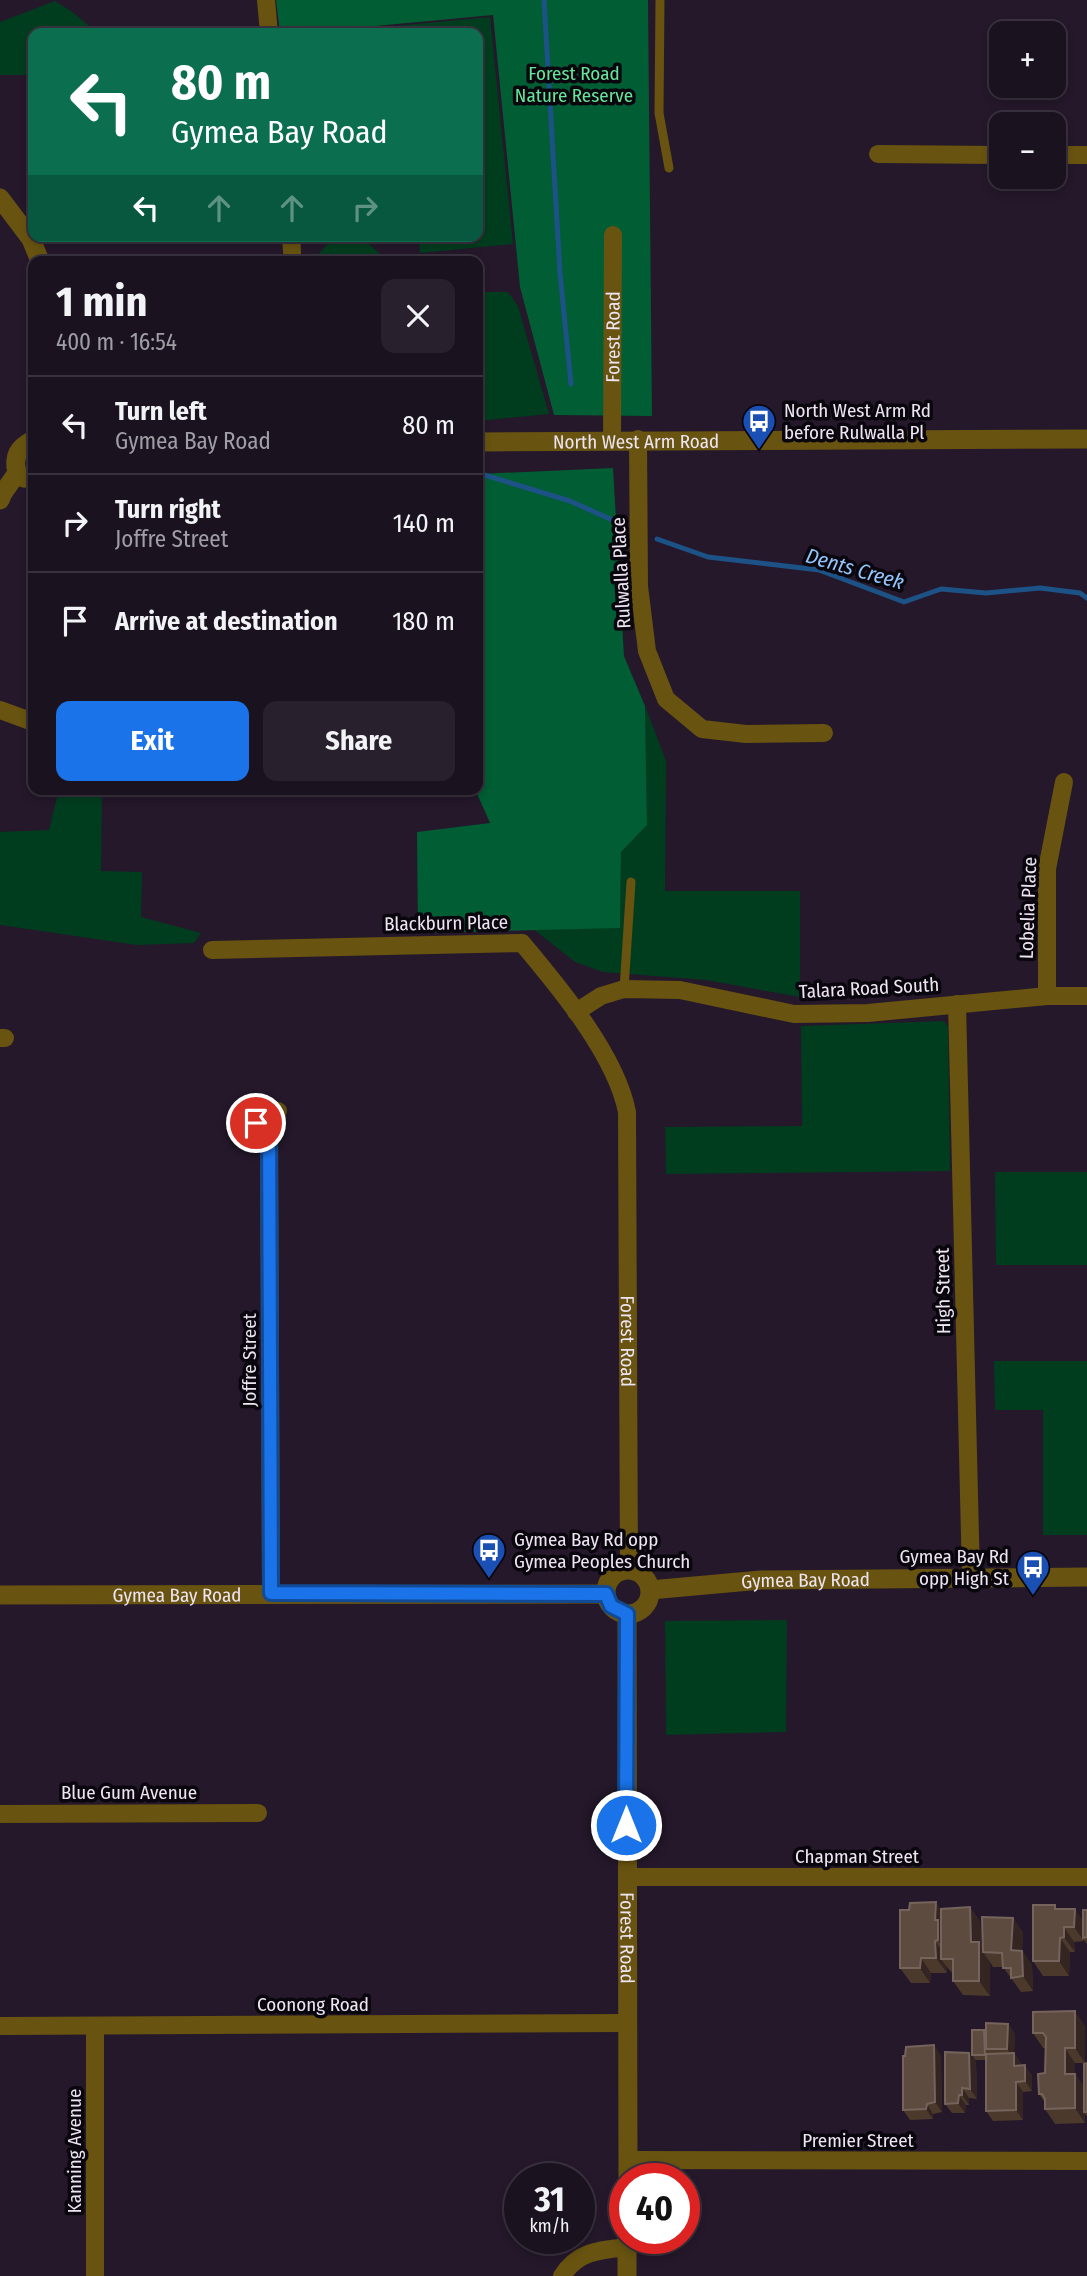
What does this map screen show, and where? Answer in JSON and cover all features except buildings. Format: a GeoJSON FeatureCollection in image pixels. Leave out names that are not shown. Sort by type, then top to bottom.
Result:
{"type":"FeatureCollection","features":[{"type":"Feature","properties":{"kind":"street"},"geometry":{"type":"LineString","coordinates":[[267,0],[269,28]]}},
{"type":"Feature","properties":{"kind":"street"},"geometry":{"type":"LineString","coordinates":[[878,154],[989,155]]}},
{"type":"Feature","properties":{"kind":"street"},"geometry":{"type":"LineString","coordinates":[[1066,155],[1087,155]]}},
{"type":"Feature","properties":{"kind":"street"},"geometry":{"type":"LineString","coordinates":[[0,198],[28,235]]}},
{"type":"Feature","properties":{"kind":"street","name":"Forest Road"},"geometry":{"type":"LineString","coordinates":[[612,440],[613,235]]}},
{"type":"Feature","properties":{"kind":"street","name":"North West Arm Road"},"geometry":{"type":"LineString","coordinates":[[483,442],[638,439],[1087,439]]}},
{"type":"Feature","properties":{"kind":"street","name":"Rulwalla Place"},"geometry":{"type":"LineString","coordinates":[[638,439],[639,586],[647,651],[666,699],[702,729],[746,734],[824,733]]}},
{"type":"Feature","properties":{"kind":"street"},"geometry":{"type":"LineString","coordinates":[[0,500],[17,465],[23,445],[28,442]]}},
{"type":"Feature","properties":{"kind":"street"},"geometry":{"type":"LineString","coordinates":[[0,710],[28,720]]}},
{"type":"Feature","properties":{"kind":"street","name":"Lobelia Place"},"geometry":{"type":"LineString","coordinates":[[1047,996],[1047,869],[1064,782]]}},
{"type":"Feature","properties":{"kind":"street","name":"Blackburn Place"},"geometry":{"type":"LineString","coordinates":[[212,950],[522,943],[576,1012],[614,1073],[627,1112]]}},
{"type":"Feature","properties":{"kind":"street","name":"Talara Road South"},"geometry":{"type":"LineString","coordinates":[[576,1012],[601,996],[624,989],[680,990],[794,1014],[868,1013],[1047,996],[1087,996]]}},
{"type":"Feature","properties":{"kind":"street","name":"High Street"},"geometry":{"type":"LineString","coordinates":[[957,1004],[971,1577]]}},
{"type":"Feature","properties":{"kind":"street","name":"Joffre Street"},"geometry":{"type":"LineString","coordinates":[[271,1593],[262,1125],[278,1111]]}},
{"type":"Feature","properties":{"kind":"street","name":"Forest Road"},"geometry":{"type":"LineString","coordinates":[[627,1112],[629,1570]]}},
{"type":"Feature","properties":{"kind":"street"},"geometry":{"type":"LineString","coordinates":[[629,1570],[641,1574],[650,1590],[641,1610],[627,1614],[611,1606],[606,1594],[609,1580],[615,1574],[629,1570]]}},
{"type":"Feature","properties":{"kind":"street","name":"Gymea Bay Road"},"geometry":{"type":"LineString","coordinates":[[650,1590],[761,1580],[1087,1577]]}},
{"type":"Feature","properties":{"kind":"street","name":"Gymea Bay Road"},"geometry":{"type":"LineString","coordinates":[[0,1595],[606,1594]]}},
{"type":"Feature","properties":{"kind":"street","name":"Forest Road"},"geometry":{"type":"LineString","coordinates":[[627,1614],[629,2163]]}},
{"type":"Feature","properties":{"kind":"street","name":"Blue Gum Avenue"},"geometry":{"type":"LineString","coordinates":[[0,1814],[258,1813]]}},
{"type":"Feature","properties":{"kind":"street","name":"Chapman Street"},"geometry":{"type":"LineString","coordinates":[[626,1877],[1087,1877]]}},
{"type":"Feature","properties":{"kind":"street","name":"Coonong Road"},"geometry":{"type":"LineString","coordinates":[[0,2026],[627,2023]]}},
{"type":"Feature","properties":{"kind":"street","name":"Kanning Avenue"},"geometry":{"type":"LineString","coordinates":[[94,2026],[95,2276]]}},
{"type":"Feature","properties":{"kind":"street","name":"Premier Street"},"geometry":{"type":"LineString","coordinates":[[700,2169],[1087,2161]]}},
{"type":"Feature","properties":{"kind":"street"},"geometry":{"type":"LineString","coordinates":[[562,2276],[580,2256],[609,2247]]}},
{"type":"Feature","properties":{"kind":"street"},"geometry":{"type":"LineString","coordinates":[[627,2254],[627,2276]]}},
{"type":"Feature","properties":{"kind":"lane"},"geometry":{"type":"LineString","coordinates":[[660,0],[659,113],[669,168]]}},
{"type":"Feature","properties":{"kind":"lane"},"geometry":{"type":"LineString","coordinates":[[624,989],[631,881]]}},
{"type":"Feature","properties":{"kind":"green space","name":"Forest Road Nature Reserve"},"geometry":{"type":"Polygon","coordinates":[[[276,0],[648,0],[652,416],[554,415],[520,287],[493,15],[354,28],[279,28],[276,0]]]}},
{"type":"Feature","properties":{"kind":"green space"},"geometry":{"type":"Polygon","coordinates":[[[55,1],[92,28],[28,28],[28,75],[0,75],[0,22],[55,1]]]}},
{"type":"Feature","properties":{"kind":"green space"},"geometry":{"type":"Polygon","coordinates":[[[490,17],[513,244],[420,253],[419,242],[483,242],[483,28],[395,26],[490,17]]]}},
{"type":"Feature","properties":{"kind":"green space"},"geometry":{"type":"Polygon","coordinates":[[[329,242],[367,242],[382,256],[317,256],[329,242]]]}},
{"type":"Feature","properties":{"kind":"green space"},"geometry":{"type":"Polygon","coordinates":[[[483,292],[508,292],[518,306],[549,414],[483,421],[483,292]]]}},
{"type":"Feature","properties":{"kind":"green space"},"geometry":{"type":"Polygon","coordinates":[[[613,468],[624,656],[645,706],[647,825],[621,852],[620,928],[418,933],[417,832],[490,823],[478,795],[483,795],[483,474],[613,468]]]}},
{"type":"Feature","properties":{"kind":"green space"},"geometry":{"type":"Polygon","coordinates":[[[645,706],[666,761],[665,891],[800,891],[800,997],[706,980],[603,972],[575,962],[532,928],[620,927],[621,852],[647,825],[645,706]]]}},
{"type":"Feature","properties":{"kind":"green space"},"geometry":{"type":"Polygon","coordinates":[[[58,795],[102,795],[101,871],[142,872],[141,917],[201,933],[194,943],[137,945],[0,925],[0,832],[49,830],[58,795]]]}},
{"type":"Feature","properties":{"kind":"green space"},"geometry":{"type":"Polygon","coordinates":[[[944,1021],[948,1027],[950,1171],[666,1174],[665,1127],[802,1126],[801,1026],[944,1021]]]}},
{"type":"Feature","properties":{"kind":"green space"},"geometry":{"type":"Polygon","coordinates":[[[995,1172],[1087,1172],[1087,1265],[996,1265],[995,1172]]]}},
{"type":"Feature","properties":{"kind":"green space"},"geometry":{"type":"Polygon","coordinates":[[[994,1361],[1087,1361],[1087,1535],[1043,1535],[1043,1410],[995,1410],[994,1361]]]}},
{"type":"Feature","properties":{"kind":"green space"},"geometry":{"type":"Polygon","coordinates":[[[787,1620],[786,1732],[666,1735],[665,1621],[787,1620]]]}},
{"type":"Feature","properties":{"kind":"waterway"},"geometry":{"type":"LineString","coordinates":[[544,0],[560,273],[571,384]]}},
{"type":"Feature","properties":{"kind":"waterway","name":"Dents Creek"},"geometry":{"type":"LineString","coordinates":[[483,475],[570,501],[619,523]]}},
{"type":"Feature","properties":{"kind":"waterway","name":"Dents Creek"},"geometry":{"type":"LineString","coordinates":[[657,539],[708,557],[819,570],[904,602],[941,589],[986,593],[1040,588],[1080,593],[1087,598]]}},
{"type":"Feature","properties":{"kind":"place","name":"North West Arm Rd before Rulwalla Pl"},"geometry":{"type":"Point","coordinates":[759,451]}},
{"type":"Feature","properties":{"kind":"place","name":"Gymea Bay Rd opp Gymea Peoples Church"},"geometry":{"type":"Point","coordinates":[489,1580]}},
{"type":"Feature","properties":{"kind":"place","name":"Gymea Bay Rd opp High St"},"geometry":{"type":"Point","coordinates":[1033,1597]}},
{"type":"Feature","properties":{"kind":"route"},"geometry":{"type":"LineString","coordinates":[[256,1123],[269,1127],[271,1593],[606,1594],[607,1601],[615,1610],[627,1614],[626,1825]]}}]}
